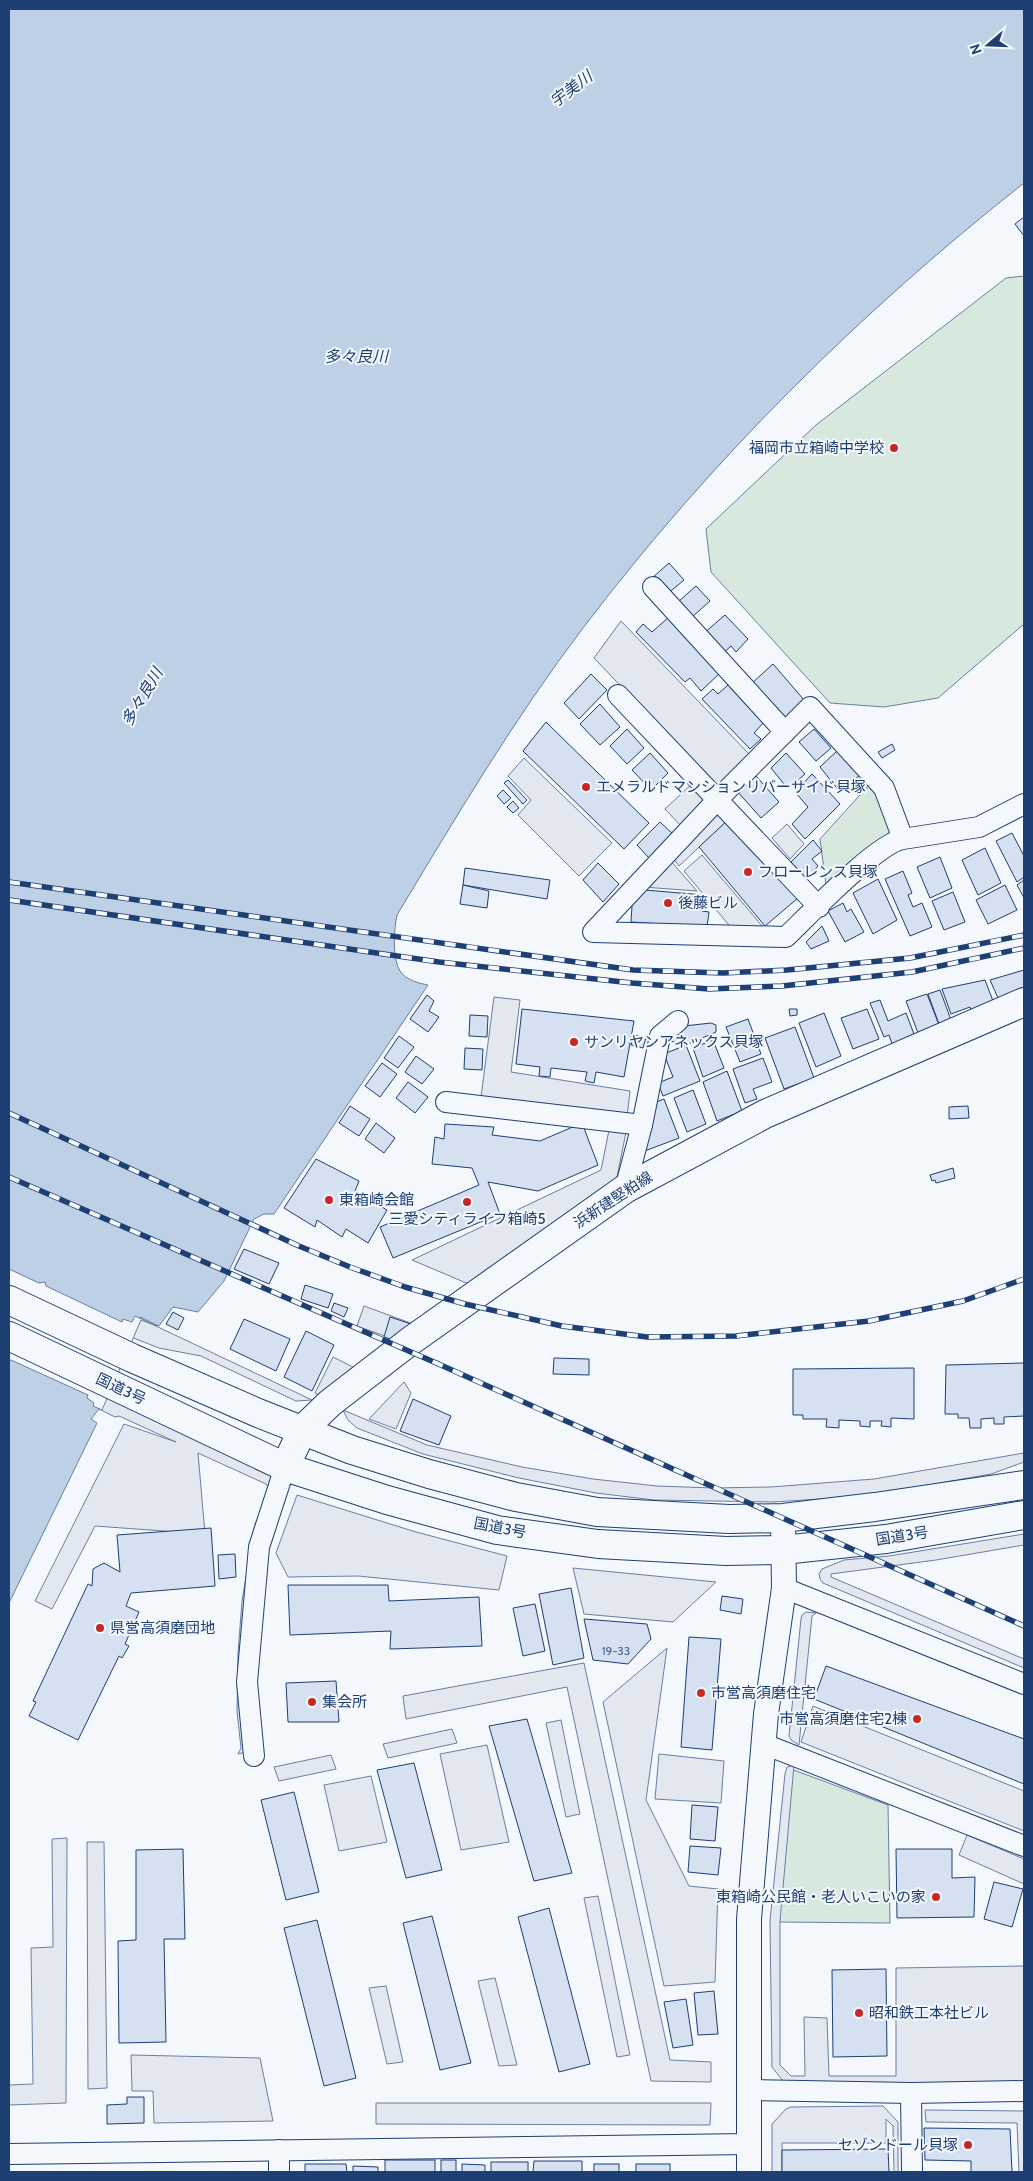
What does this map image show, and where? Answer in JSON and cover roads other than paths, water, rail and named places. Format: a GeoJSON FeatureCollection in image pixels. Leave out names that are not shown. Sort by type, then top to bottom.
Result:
{"type":"FeatureCollection","features":[{"type":"Feature","properties":{"kind":"main road","name":"浜新建堅粕線"},"geometry":{"type":"LineString","coordinates":[[285,1467],[304,1429],[330,1403],[409,1342],[625,1188],[765,1114],[1024,1002]]}},
{"type":"Feature","properties":{"kind":"main road"},"geometry":{"type":"LineString","coordinates":[[9,1300],[132,1358],[352,1450],[429,1474],[516,1497],[596,1512],[729,1519],[783,1518],[875,1507],[1024,1485]]}},
{"type":"Feature","properties":{"kind":"main road","name":"国道3号"},"geometry":{"type":"LineString","coordinates":[[9,1336],[285,1467],[387,1500],[497,1530],[598,1544],[726,1550],[783,1550],[886,1539],[1024,1515]]}},
{"type":"Feature","properties":{"kind":"street"},"geometry":{"type":"LineString","coordinates":[[653,587],[785,732]]}},
{"type":"Feature","properties":{"kind":"street"},"geometry":{"type":"LineString","coordinates":[[618,695],[819,907]]}},
{"type":"Feature","properties":{"kind":"street"},"geometry":{"type":"LineString","coordinates":[[903,839],[884,788],[810,707],[718,799],[592,932],[786,938],[870,857],[895,840],[903,839],[979,827],[1024,804]]}},
{"type":"Feature","properties":{"kind":"street"},"geometry":{"type":"LineString","coordinates":[[625,1188],[642,1125],[660,1036],[678,1021]]}},
{"type":"Feature","properties":{"kind":"street"},"geometry":{"type":"LineString","coordinates":[[446,1102],[642,1125]]}},
{"type":"Feature","properties":{"kind":"street"},"geometry":{"type":"LineString","coordinates":[[254,1756],[247,1682],[259,1547],[285,1467]]}},
{"type":"Feature","properties":{"kind":"street"},"geometry":{"type":"LineString","coordinates":[[749,2172],[750,1919],[766,1714],[784,1588],[783,1518]]}},
{"type":"Feature","properties":{"kind":"street"},"geometry":{"type":"LineString","coordinates":[[784,1588],[1024,1684]]}},
{"type":"Feature","properties":{"kind":"street"},"geometry":{"type":"LineString","coordinates":[[764,1744],[1024,1846]]}},
{"type":"Feature","properties":{"kind":"street"},"geometry":{"type":"LineString","coordinates":[[750,2090],[1024,2091]]}},
{"type":"Feature","properties":{"kind":"street"},"geometry":{"type":"LineString","coordinates":[[911,2092],[912,2172]]}},
{"type":"Feature","properties":{"kind":"street"},"geometry":{"type":"LineString","coordinates":[[9,2154],[749,2144]]}},
{"type":"Feature","properties":{"kind":"street"},"geometry":{"type":"LineString","coordinates":[[279,2150],[279,2172]]}},
{"type":"Feature","properties":{"kind":"water","name":"多々良川"},"geometry":{"type":"Polygon","coordinates":[[[9,9],[1024,9],[1024,183],[903,284],[789,392],[682,506],[632,566],[558,662],[486,769],[397,915],[394,943],[397,966],[409,979],[428,985],[274,1214],[264,1214],[254,1219],[224,1281],[198,1312],[173,1307],[159,1326],[140,1317],[99,1409],[91,1419],[97,1423],[9,1603],[9,9]]]}},
{"type":"Feature","properties":{"kind":"railway"},"geometry":{"type":"LineString","coordinates":[[9,882],[633,970],[723,973],[787,970],[910,958],[1024,935]]}},
{"type":"Feature","properties":{"kind":"railway"},"geometry":{"type":"LineString","coordinates":[[9,900],[439,962],[632,983],[709,989],[782,986],[912,972],[1024,948]]}},
{"type":"Feature","properties":{"kind":"railway"},"geometry":{"type":"LineString","coordinates":[[9,1113],[299,1246],[350,1267],[405,1287],[465,1304],[562,1326],[647,1337],[736,1336],[869,1321],[963,1301],[1024,1279]]}},
{"type":"Feature","properties":{"kind":"railway"},"geometry":{"type":"LineString","coordinates":[[9,1177],[434,1362],[1024,1626]]}},
{"type":"Feature","properties":{"kind":"place","name":"福岡市立箱崎中学校"},"geometry":{"type":"Point","coordinates":[894,448]}},
{"type":"Feature","properties":{"kind":"place","name":"エメラルドマンションリバーサイド貝塚"},"geometry":{"type":"Point","coordinates":[586,787]}},
{"type":"Feature","properties":{"kind":"place","name":"フローレンス貝塚"},"geometry":{"type":"Point","coordinates":[748,872]}},
{"type":"Feature","properties":{"kind":"place","name":"後藤ビル"},"geometry":{"type":"Point","coordinates":[668,903]}},
{"type":"Feature","properties":{"kind":"place","name":"サンリヤンアネックス貝塚"},"geometry":{"type":"Point","coordinates":[574,1042]}},
{"type":"Feature","properties":{"kind":"place","name":"東箱崎会館"},"geometry":{"type":"Point","coordinates":[329,1200]}},
{"type":"Feature","properties":{"kind":"place","name":"三愛シティライフ箱崎5"},"geometry":{"type":"Point","coordinates":[467,1202]}},
{"type":"Feature","properties":{"kind":"place","name":"県営高須磨団地"},"geometry":{"type":"Point","coordinates":[100,1628]}},
{"type":"Feature","properties":{"kind":"place","name":"市営高須磨住宅"},"geometry":{"type":"Point","coordinates":[701,1693]}},
{"type":"Feature","properties":{"kind":"place","name":"集会所"},"geometry":{"type":"Point","coordinates":[312,1702]}},
{"type":"Feature","properties":{"kind":"place","name":"市営高須磨住宅2棟"},"geometry":{"type":"Point","coordinates":[917,1719]}},
{"type":"Feature","properties":{"kind":"place","name":"東箱崎公民館・老人いこいの家"},"geometry":{"type":"Point","coordinates":[936,1897]}},
{"type":"Feature","properties":{"kind":"place","name":"昭和鉄工本社ビル"},"geometry":{"type":"Point","coordinates":[859,2013]}},
{"type":"Feature","properties":{"kind":"place","name":"セゾンドール貝塚"},"geometry":{"type":"Point","coordinates":[968,2145]}},
{"type":"Feature","properties":{"kind":"water label","name":"宇美川"},"geometry":{"type":"Point","coordinates":[571,89]}}]}
